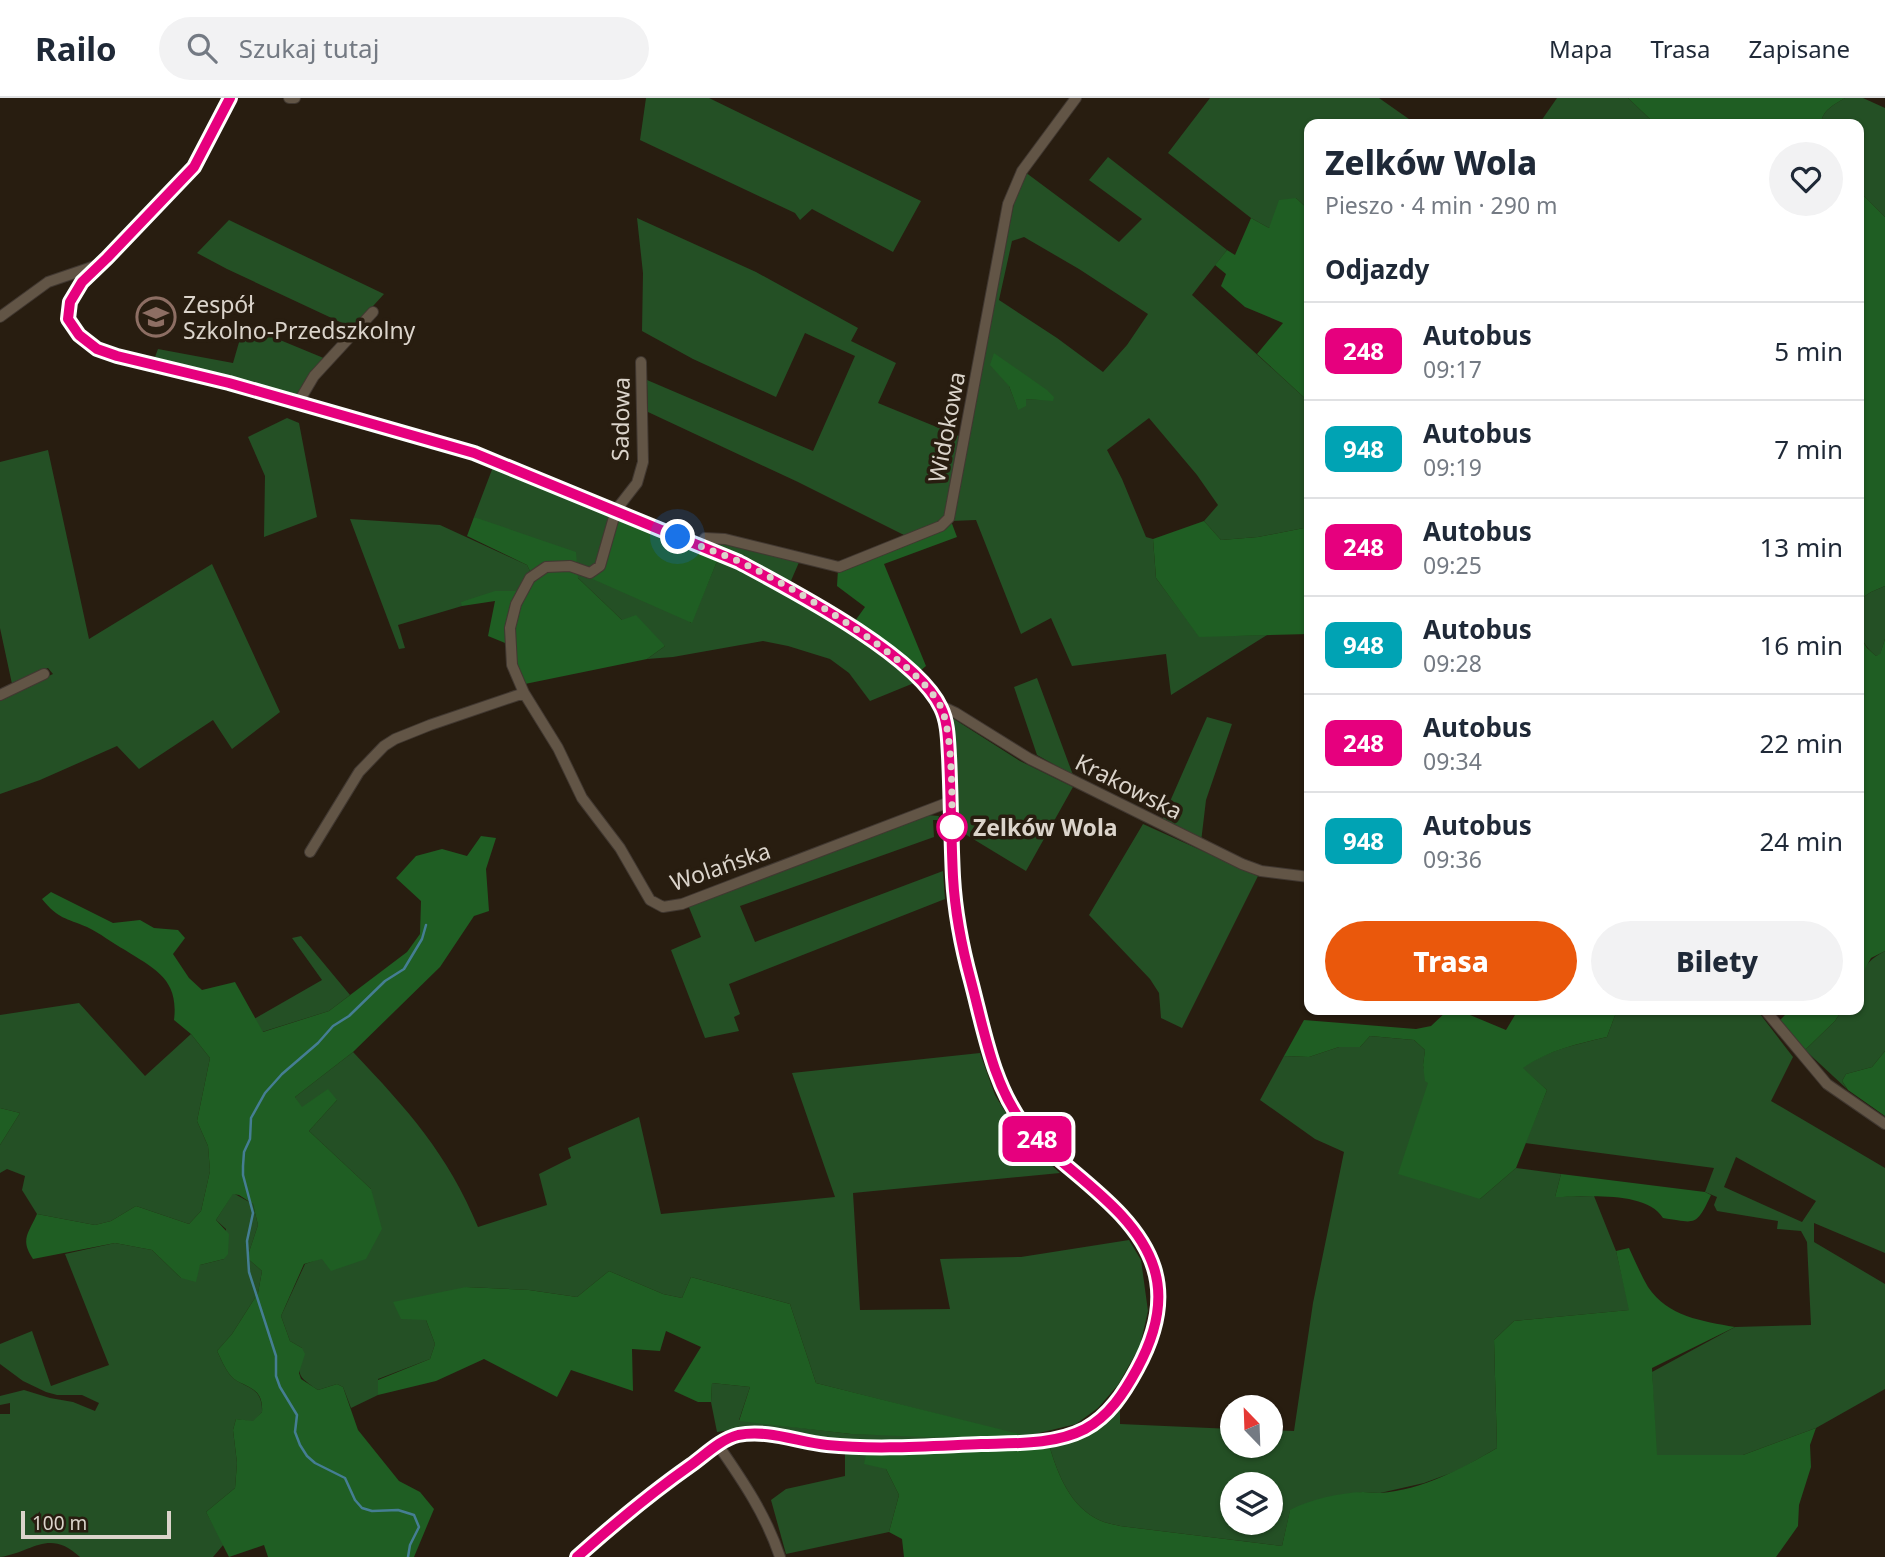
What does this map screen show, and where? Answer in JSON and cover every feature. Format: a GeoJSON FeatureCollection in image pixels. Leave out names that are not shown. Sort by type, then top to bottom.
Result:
{"type":"FeatureCollection","features":[{"type":"Feature","properties":{"kind":"street"},"geometry":{"type":"LineString","coordinates":[[230,98],[194,167],[75,292],[70,302],[68,319],[79,335],[97,349],[154,366],[229,383],[474,453],[616,510],[739,562],[861,632],[919,677],[941,706],[947,727],[952,801],[953,882],[965,957],[994,1066],[1010,1105],[1027,1129],[1132,1227],[1147,1250],[1155,1271],[1158,1308],[1149,1348],[1107,1414],[1082,1431],[1061,1438],[959,1445],[850,1447],[755,1433],[733,1436],[647,1496],[577,1557]]}},
{"type":"Feature","properties":{"kind":"street"},"geometry":{"type":"LineString","coordinates":[[289,98],[295,98]]}},
{"type":"Feature","properties":{"kind":"street","name":"Widokowa"},"geometry":{"type":"LineString","coordinates":[[699,546],[705,538],[724,539],[839,567],[941,526],[949,518],[1009,204],[1022,171],[1076,98]]}},
{"type":"Feature","properties":{"kind":"street"},"geometry":{"type":"LineString","coordinates":[[0,317],[48,282],[101,265]]}},
{"type":"Feature","properties":{"kind":"street"},"geometry":{"type":"LineString","coordinates":[[55,279],[75,292]]}},
{"type":"Feature","properties":{"kind":"street"},"geometry":{"type":"LineString","coordinates":[[299,403],[314,376],[373,312]]}},
{"type":"Feature","properties":{"kind":"street","name":"Sadowa"},"geometry":{"type":"LineString","coordinates":[[616,510],[637,483],[643,463],[641,362]]}},
{"type":"Feature","properties":{"kind":"street","name":"Wolańska"},"geometry":{"type":"LineString","coordinates":[[616,510],[600,566],[590,573],[570,566],[546,567],[530,578],[516,604],[510,628],[513,665],[524,693],[558,748],[582,798],[620,849],[650,900],[663,907],[681,904],[952,801]]}},
{"type":"Feature","properties":{"kind":"street"},"geometry":{"type":"LineString","coordinates":[[0,695],[44,674]]}},
{"type":"Feature","properties":{"kind":"street"},"geometry":{"type":"LineString","coordinates":[[310,852],[359,772],[384,746],[430,725],[524,693]]}},
{"type":"Feature","properties":{"kind":"street","name":"Krakowska"},"geometry":{"type":"LineString","coordinates":[[941,706],[1030,759],[1218,853],[1261,871],[1304,876]]}},
{"type":"Feature","properties":{"kind":"street"},"geometry":{"type":"LineString","coordinates":[[1769,1015],[1827,1084],[1885,1124]]}},
{"type":"Feature","properties":{"kind":"street"},"geometry":{"type":"LineString","coordinates":[[719,1445],[747,1486],[770,1528],[780,1557]]}},
{"type":"Feature","properties":{"kind":"green space"},"geometry":{"type":"Polygon","coordinates":[[[646,98],[709,98],[921,201],[893,252],[812,209],[800,220],[795,213],[640,140],[646,98]]]}},
{"type":"Feature","properties":{"kind":"green space"},"geometry":{"type":"Polygon","coordinates":[[[1210,98],[1379,98],[1409,119],[1304,119],[1304,205],[1296,198],[1269,228],[1251,218],[1168,153],[1210,98]]]}},
{"type":"Feature","properties":{"kind":"green space"},"geometry":{"type":"Polygon","coordinates":[[[1557,98],[1628,98],[1650,119],[1542,119],[1557,98]]]}},
{"type":"Feature","properties":{"kind":"green space"},"geometry":{"type":"Polygon","coordinates":[[[1628,98],[1845,98],[1826,111],[1822,119],[1650,119],[1628,98]]]}},
{"type":"Feature","properties":{"kind":"green space"},"geometry":{"type":"Polygon","coordinates":[[[1845,98],[1863,98],[1885,108],[1885,217],[1864,196],[1864,119],[1822,119],[1826,111],[1845,98]]]}},
{"type":"Feature","properties":{"kind":"green space"},"geometry":{"type":"Polygon","coordinates":[[[1108,157],[1227,250],[1192,295],[1304,397],[1304,528],[1258,537],[1221,540],[1204,521],[1218,505],[1197,475],[1149,418],[1107,450],[1146,537],[1153,539],[1156,578],[1199,636],[1267,635],[1171,695],[1166,654],[1072,666],[1051,618],[1021,634],[976,520],[951,521],[1016,193],[1025,172],[1119,242],[1142,219],[1089,180],[1108,157]],[[1024,237],[1012,241],[999,300],[1103,372],[1127,345],[1148,314],[1024,237]],[[1009,386],[1018,409],[1025,399],[1053,400],[1009,386]]]}},
{"type":"Feature","properties":{"kind":"green space"},"geometry":{"type":"Polygon","coordinates":[[[1864,196],[1885,217],[1885,586],[1864,597],[1864,196]]]}},
{"type":"Feature","properties":{"kind":"green space"},"geometry":{"type":"Polygon","coordinates":[[[1296,198],[1304,205],[1304,397],[1257,354],[1283,323],[1245,307],[1221,286],[1226,274],[1215,265],[1227,250],[1235,255],[1251,218],[1269,228],[1279,200],[1296,198]]]}},
{"type":"Feature","properties":{"kind":"green space"},"geometry":{"type":"Polygon","coordinates":[[[637,218],[756,272],[858,328],[851,341],[896,363],[878,403],[961,437],[950,508],[941,523],[908,537],[648,412],[647,380],[813,451],[855,356],[805,333],[776,397],[693,359],[642,331],[643,273],[637,218]]]}},
{"type":"Feature","properties":{"kind":"green space"},"geometry":{"type":"Polygon","coordinates":[[[229,220],[384,294],[353,328],[197,253],[229,220]]]}},
{"type":"Feature","properties":{"kind":"green space"},"geometry":{"type":"Polygon","coordinates":[[[244,325],[326,359],[297,395],[155,357],[158,349],[233,363],[244,325]]]}},
{"type":"Feature","properties":{"kind":"green space"},"geometry":{"type":"Polygon","coordinates":[[[994,353],[1047,390],[1054,397],[1053,401],[1026,399],[1026,406],[1018,410],[1009,386],[990,365],[994,353]]]}},
{"type":"Feature","properties":{"kind":"green space"},"geometry":{"type":"Polygon","coordinates":[[[287,418],[299,423],[317,517],[264,537],[265,476],[248,437],[287,418]]]}},
{"type":"Feature","properties":{"kind":"green space"},"geometry":{"type":"Polygon","coordinates":[[[48,450],[89,639],[212,564],[280,712],[232,749],[213,720],[139,769],[117,746],[40,780],[0,794],[0,698],[53,674],[48,668],[12,684],[0,628],[0,462],[48,450]]]}},
{"type":"Feature","properties":{"kind":"green space"},"geometry":{"type":"Polygon","coordinates":[[[493,467],[616,518],[691,623],[718,559],[796,598],[869,647],[914,683],[870,701],[849,673],[830,659],[763,641],[647,659],[665,646],[622,620],[578,578],[474,517],[493,467]]]}},
{"type":"Feature","properties":{"kind":"green space"},"geometry":{"type":"Polygon","coordinates":[[[474,517],[576,552],[578,578],[622,620],[636,615],[665,646],[647,659],[520,685],[510,645],[488,636],[495,601],[462,606],[461,602],[495,591],[521,591],[530,571],[527,565],[467,536],[474,517]]]}},
{"type":"Feature","properties":{"kind":"green space"},"geometry":{"type":"Polygon","coordinates":[[[616,518],[718,559],[692,623],[588,577],[605,567],[616,518]]]}},
{"type":"Feature","properties":{"kind":"green space"},"geometry":{"type":"Polygon","coordinates":[[[350,519],[440,525],[527,565],[530,571],[521,591],[462,602],[462,606],[398,625],[405,648],[399,649],[350,519]]]}},
{"type":"Feature","properties":{"kind":"green space"},"geometry":{"type":"Polygon","coordinates":[[[951,521],[957,537],[884,564],[926,666],[920,671],[855,621],[865,607],[837,586],[838,569],[951,521]]]}},
{"type":"Feature","properties":{"kind":"green space"},"geometry":{"type":"Polygon","coordinates":[[[1204,521],[1221,540],[1258,537],[1304,528],[1304,634],[1199,637],[1156,578],[1153,539],[1204,521]]]}},
{"type":"Feature","properties":{"kind":"green space"},"geometry":{"type":"Polygon","coordinates":[[[707,540],[800,560],[790,583],[762,566],[704,544],[707,540]]]}},
{"type":"Feature","properties":{"kind":"green space"},"geometry":{"type":"Polygon","coordinates":[[[1885,586],[1885,639],[1880,655],[1876,656],[1864,643],[1864,597],[1885,586]]]}},
{"type":"Feature","properties":{"kind":"green space"},"geometry":{"type":"Polygon","coordinates":[[[1885,639],[1885,951],[1871,958],[1864,971],[1864,643],[1876,656],[1880,654],[1885,639]]]}},
{"type":"Feature","properties":{"kind":"green space"},"geometry":{"type":"Polygon","coordinates":[[[1037,678],[1073,775],[1037,755],[1014,687],[1037,678]]]}},
{"type":"Feature","properties":{"kind":"green space"},"geometry":{"type":"Polygon","coordinates":[[[1207,717],[1232,724],[1206,800],[1201,842],[1161,822],[1207,717]]]}},
{"type":"Feature","properties":{"kind":"green space"},"geometry":{"type":"Polygon","coordinates":[[[950,719],[1020,761],[1073,787],[1026,871],[955,828],[955,788],[958,787],[956,751],[953,751],[950,719]]]}},
{"type":"Feature","properties":{"kind":"green space"},"geometry":{"type":"Polygon","coordinates":[[[927,815],[939,816],[938,820],[933,820],[934,837],[740,906],[755,942],[943,871],[945,899],[729,984],[740,1014],[734,1017],[739,1031],[705,1038],[671,950],[701,937],[688,905],[927,815]]]}},
{"type":"Feature","properties":{"kind":"green space"},"geometry":{"type":"Polygon","coordinates":[[[1143,824],[1258,876],[1182,1028],[1161,1018],[1159,993],[1150,979],[1089,915],[1143,824]]]}},
{"type":"Feature","properties":{"kind":"green space"},"geometry":{"type":"Polygon","coordinates":[[[481,836],[496,838],[486,869],[489,911],[474,916],[440,967],[353,1052],[295,1097],[302,1107],[328,1089],[337,1100],[309,1131],[371,1189],[382,1229],[366,1259],[331,1271],[322,1259],[304,1264],[281,1316],[290,1341],[302,1348],[305,1354],[299,1373],[301,1379],[318,1390],[337,1384],[343,1387],[358,1430],[399,1481],[420,1492],[434,1509],[414,1557],[268,1557],[264,1545],[229,1557],[206,1512],[235,1488],[237,1463],[233,1430],[236,1419],[253,1421],[262,1412],[262,1403],[256,1391],[231,1376],[217,1351],[232,1334],[258,1293],[262,1271],[247,1258],[258,1225],[253,1204],[233,1194],[216,1220],[229,1234],[228,1254],[224,1259],[200,1265],[196,1282],[181,1278],[152,1250],[115,1243],[33,1259],[26,1242],[37,1214],[95,1225],[111,1221],[136,1206],[189,1224],[201,1211],[210,1171],[208,1146],[197,1121],[210,1058],[191,1034],[174,1020],[175,1006],[169,985],[146,963],[92,929],[58,914],[42,899],[51,892],[113,923],[140,920],[154,928],[178,930],[185,938],[173,954],[189,978],[202,990],[235,982],[263,1032],[329,1011],[407,952],[420,934],[421,901],[396,878],[416,856],[442,849],[467,856],[481,836]]]}},
{"type":"Feature","properties":{"kind":"green space"},"geometry":{"type":"Polygon","coordinates":[[[301,936],[350,995],[329,1011],[262,1032],[254,1019],[322,980],[292,938],[301,936]]]}},
{"type":"Feature","properties":{"kind":"green space"},"geometry":{"type":"Polygon","coordinates":[[[1885,951],[1885,1051],[1872,1067],[1846,1074],[1842,1081],[1847,1089],[1805,1050],[1839,1015],[1864,1015],[1864,968],[1885,951]]]}},
{"type":"Feature","properties":{"kind":"green space"},"geometry":{"type":"Polygon","coordinates":[[[79,1003],[145,1076],[191,1034],[210,1058],[197,1121],[208,1146],[210,1171],[201,1211],[189,1224],[136,1206],[111,1221],[95,1225],[37,1214],[22,1190],[25,1176],[7,1169],[0,1173],[0,1145],[20,1113],[0,1108],[0,1015],[79,1003]]]}},
{"type":"Feature","properties":{"kind":"green space"},"geometry":{"type":"Polygon","coordinates":[[[1443,1015],[1470,1015],[1506,1030],[1515,1015],[1615,1015],[1607,1037],[1553,1052],[1523,1068],[1547,1090],[1516,1168],[1480,1199],[1398,1174],[1428,1083],[1425,1081],[1423,1065],[1425,1050],[1414,1040],[1370,1036],[1360,1047],[1339,1047],[1309,1057],[1284,1056],[1304,1020],[1416,1029],[1431,1026],[1443,1015]]]}},
{"type":"Feature","properties":{"kind":"green space"},"geometry":{"type":"Polygon","coordinates":[[[1615,1015],[1761,1015],[1793,1057],[1771,1101],[1885,1168],[1885,1253],[1814,1223],[1814,1242],[1885,1284],[1885,1389],[1816,1428],[1743,1455],[1656,1456],[1652,1372],[1735,1327],[1811,1325],[1807,1242],[1801,1231],[1777,1229],[1778,1221],[1717,1211],[1714,1205],[1717,1197],[1705,1192],[1714,1168],[1525,1143],[1547,1090],[1522,1068],[1552,1052],[1607,1037],[1615,1015]],[[1736,1157],[1724,1187],[1802,1222],[1816,1201],[1736,1157]]]}},
{"type":"Feature","properties":{"kind":"green space"},"geometry":{"type":"Polygon","coordinates":[[[1785,1015],[1839,1015],[1805,1050],[1779,1021],[1785,1015]]]}},
{"type":"Feature","properties":{"kind":"green space"},"geometry":{"type":"Polygon","coordinates":[[[1370,1036],[1414,1040],[1425,1050],[1423,1066],[1428,1082],[1480,1199],[1516,1168],[1561,1174],[1555,1197],[1594,1196],[1616,1251],[1630,1310],[1514,1321],[1494,1340],[1497,1448],[1459,1470],[1424,1483],[1380,1493],[1362,1492],[1290,1511],[1282,1546],[1120,1526],[1099,1520],[1073,1499],[1057,1469],[1050,1448],[1085,1437],[1120,1409],[1120,1424],[1220,1428],[1220,1458],[1283,1458],[1283,1431],[1294,1431],[1313,1303],[1344,1152],[1315,1139],[1260,1100],[1284,1056],[1309,1057],[1339,1047],[1360,1047],[1370,1036]]]}},
{"type":"Feature","properties":{"kind":"green space"},"geometry":{"type":"Polygon","coordinates":[[[1885,1051],[1885,1116],[1848,1090],[1842,1081],[1846,1074],[1872,1067],[1885,1051]]]}},
{"type":"Feature","properties":{"kind":"green space"},"geometry":{"type":"Polygon","coordinates":[[[353,1052],[409,1113],[439,1154],[478,1227],[547,1205],[539,1174],[571,1158],[568,1148],[639,1117],[661,1214],[835,1197],[792,1073],[980,1053],[995,1095],[1020,1136],[1060,1173],[853,1193],[860,1310],[950,1309],[940,1259],[1021,1257],[1129,1240],[1141,1260],[1148,1311],[1140,1346],[1118,1385],[1098,1408],[1076,1424],[1027,1436],[863,1442],[817,1440],[763,1429],[717,1432],[711,1402],[712,1383],[750,1387],[739,1420],[851,1434],[1023,1436],[816,1383],[790,1304],[691,1277],[682,1298],[663,1294],[609,1271],[577,1297],[529,1290],[466,1287],[426,1320],[435,1344],[430,1359],[378,1379],[378,1395],[351,1408],[343,1387],[337,1384],[318,1390],[302,1377],[299,1369],[302,1348],[290,1341],[281,1316],[305,1264],[322,1258],[371,1189],[309,1131],[337,1100],[301,1108],[295,1097],[353,1052]]]}},
{"type":"Feature","properties":{"kind":"green space"},"geometry":{"type":"Polygon","coordinates":[[[0,1108],[20,1113],[0,1145],[0,1108]]]}},
{"type":"Feature","properties":{"kind":"green space"},"geometry":{"type":"Polygon","coordinates":[[[1561,1174],[1705,1192],[1711,1195],[1698,1218],[1682,1221],[1663,1218],[1655,1209],[1629,1199],[1597,1196],[1555,1197],[1561,1174]]]}},
{"type":"Feature","properties":{"kind":"green space"},"geometry":{"type":"Polygon","coordinates":[[[233,1193],[253,1204],[258,1225],[247,1258],[262,1271],[258,1293],[232,1334],[217,1351],[231,1376],[259,1396],[262,1412],[253,1422],[236,1419],[233,1430],[237,1463],[235,1488],[206,1512],[224,1544],[213,1557],[80,1557],[69,1548],[50,1543],[0,1557],[0,1414],[10,1414],[10,1403],[0,1405],[0,1396],[24,1390],[73,1402],[95,1411],[99,1403],[82,1395],[46,1392],[23,1381],[0,1364],[0,1344],[32,1331],[51,1386],[109,1365],[65,1254],[115,1243],[152,1250],[181,1278],[200,1265],[224,1259],[226,1229],[216,1220],[233,1193]]]}},
{"type":"Feature","properties":{"kind":"green space"},"geometry":{"type":"Polygon","coordinates":[[[1629,1248],[1648,1287],[1665,1305],[1687,1316],[1735,1327],[1652,1368],[1657,1455],[1743,1455],[1816,1428],[1810,1445],[1811,1467],[1799,1505],[1798,1526],[1776,1557],[904,1557],[902,1539],[889,1532],[899,1495],[886,1469],[864,1464],[867,1450],[985,1451],[1050,1448],[1057,1469],[1073,1499],[1101,1521],[1120,1526],[1282,1546],[1290,1510],[1298,1506],[1335,1495],[1380,1493],[1411,1488],[1455,1471],[1497,1448],[1494,1340],[1514,1321],[1629,1310],[1616,1251],[1629,1248]]]}},
{"type":"Feature","properties":{"kind":"green space"},"geometry":{"type":"Polygon","coordinates":[[[609,1271],[663,1294],[682,1298],[691,1277],[790,1304],[816,1383],[1027,1436],[925,1437],[851,1434],[739,1421],[750,1387],[712,1383],[711,1402],[698,1402],[674,1391],[701,1347],[666,1331],[660,1351],[632,1349],[633,1391],[571,1370],[557,1397],[484,1359],[436,1381],[378,1395],[378,1380],[430,1359],[435,1344],[426,1320],[401,1319],[393,1302],[466,1287],[529,1290],[577,1297],[609,1271]]]}},
{"type":"Feature","properties":{"kind":"green space"},"geometry":{"type":"Polygon","coordinates":[[[867,1450],[886,1469],[899,1495],[889,1532],[786,1554],[771,1500],[786,1489],[845,1476],[845,1453],[867,1450]]]}},
{"type":"Feature","properties":{"kind":"waterway"},"geometry":{"type":"LineString","coordinates":[[408,1557],[410,1545],[419,1527],[414,1515],[398,1510],[372,1511],[362,1508],[355,1500],[345,1478],[315,1463],[300,1445],[295,1432],[297,1415],[276,1376],[276,1356],[249,1272],[247,1241],[253,1213],[243,1166],[244,1152],[250,1139],[251,1118],[265,1093],[333,1026],[349,1016],[385,981],[404,969],[422,939],[426,925]]}},
{"type":"Feature","properties":{"kind":"bus line","name":"248"},"geometry":{"type":"LineString","coordinates":[[230,98],[194,167],[82,282],[70,302],[68,319],[79,335],[97,349],[117,356],[229,383],[474,453],[616,510],[739,562],[794,592],[861,632],[919,677],[941,706],[947,727],[952,801],[953,882],[965,957],[994,1066],[1010,1105],[1027,1129],[1132,1227],[1147,1250],[1155,1271],[1158,1308],[1149,1348],[1107,1414],[1082,1431],[1061,1438],[1020,1443],[923,1446],[850,1447],[755,1433],[733,1436],[647,1496],[577,1557]]}},
{"type":"Feature","properties":{"kind":"place","name":"Zespół Szkolno-Przedszkolny"},"geometry":{"type":"Point","coordinates":[156,317]}},
{"type":"Feature","properties":{"kind":"place","name":"Zelków Wola"},"geometry":{"type":"Point","coordinates":[952,827]}},
{"type":"Feature","properties":{"kind":"route"},"geometry":{"type":"LineString","coordinates":[[678,537],[739,562],[794,592],[861,632],[919,677],[941,706],[947,727],[952,827]]}}]}
